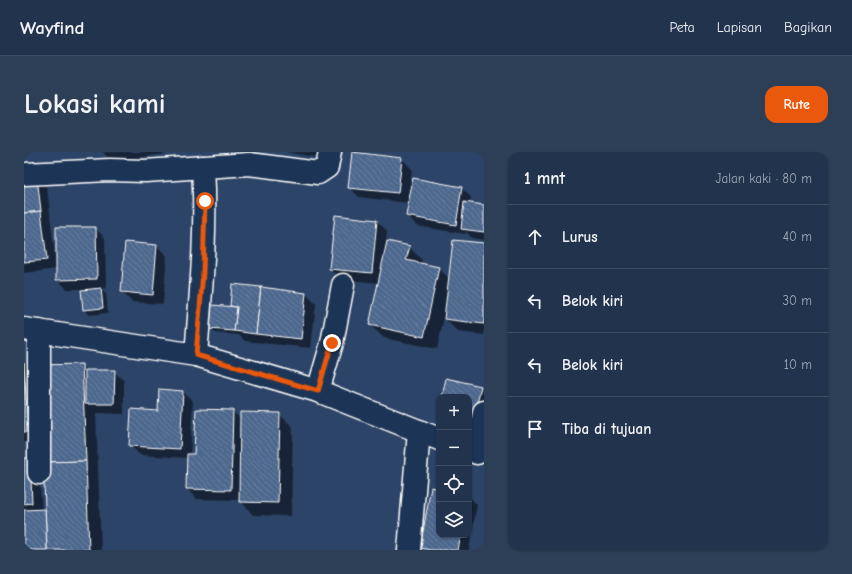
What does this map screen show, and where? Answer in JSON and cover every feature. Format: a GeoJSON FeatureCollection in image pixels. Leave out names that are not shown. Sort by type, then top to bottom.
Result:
{"type":"FeatureCollection","features":[{"type":"Feature","properties":{"kind":"street"},"geometry":{"type":"LineString","coordinates":[[24,174],[110,170],[146,171],[249,164],[318,172],[327,167],[330,152]]}},
{"type":"Feature","properties":{"kind":"street"},"geometry":{"type":"LineString","coordinates":[[196,355],[204,232],[205,201],[203,167]]}},
{"type":"Feature","properties":{"kind":"street"},"geometry":{"type":"LineString","coordinates":[[318,391],[332,343],[342,285]]}},
{"type":"Feature","properties":{"kind":"street"},"geometry":{"type":"LineString","coordinates":[[39,473],[31,330],[196,355],[318,391],[436,437]]}},
{"type":"Feature","properties":{"kind":"street"},"geometry":{"type":"LineString","coordinates":[[477,453],[484,412]]}},
{"type":"Feature","properties":{"kind":"street"},"geometry":{"type":"LineString","coordinates":[[409,550],[419,431]]}},
{"type":"Feature","properties":{"kind":"building"},"geometry":{"type":"Polygon","coordinates":[[[352,152],[402,158],[398,193],[348,188],[352,152]]]}},
{"type":"Feature","properties":{"kind":"building"},"geometry":{"type":"Polygon","coordinates":[[[37,177],[41,211],[24,213],[24,178],[37,177]]]}},
{"type":"Feature","properties":{"kind":"building"},"geometry":{"type":"Polygon","coordinates":[[[413,178],[462,187],[456,225],[406,216],[413,178]]]}},
{"type":"Feature","properties":{"kind":"building"},"geometry":{"type":"Polygon","coordinates":[[[464,202],[484,205],[484,232],[461,229],[464,202]]]}},
{"type":"Feature","properties":{"kind":"building"},"geometry":{"type":"Polygon","coordinates":[[[41,211],[47,260],[24,262],[24,213],[41,211]]]}},
{"type":"Feature","properties":{"kind":"building"},"geometry":{"type":"Polygon","coordinates":[[[335,215],[377,220],[372,273],[329,269],[335,215]]]}},
{"type":"Feature","properties":{"kind":"building"},"geometry":{"type":"Polygon","coordinates":[[[56,227],[96,227],[97,279],[56,280],[56,227]]]}},
{"type":"Feature","properties":{"kind":"building"},"geometry":{"type":"Polygon","coordinates":[[[453,240],[484,243],[484,324],[444,319],[453,240]]]}},
{"type":"Feature","properties":{"kind":"building"},"geometry":{"type":"Polygon","coordinates":[[[387,241],[410,246],[406,260],[439,267],[424,337],[369,325],[387,241]]]}},
{"type":"Feature","properties":{"kind":"building"},"geometry":{"type":"Polygon","coordinates":[[[125,242],[157,245],[153,295],[121,292],[125,242]]]}},
{"type":"Feature","properties":{"kind":"building"},"geometry":{"type":"Polygon","coordinates":[[[232,284],[261,287],[256,334],[234,331],[237,307],[230,306],[232,284]]]}},
{"type":"Feature","properties":{"kind":"building"},"geometry":{"type":"Polygon","coordinates":[[[261,287],[306,293],[301,339],[256,334],[261,287]]]}},
{"type":"Feature","properties":{"kind":"building"},"geometry":{"type":"Polygon","coordinates":[[[101,288],[103,308],[83,310],[81,290],[101,288]]]}},
{"type":"Feature","properties":{"kind":"building"},"geometry":{"type":"Polygon","coordinates":[[[212,305],[237,307],[234,331],[209,329],[212,305]]]}},
{"type":"Feature","properties":{"kind":"building"},"geometry":{"type":"Polygon","coordinates":[[[24,362],[28,432],[24,432],[24,362]]]}},
{"type":"Feature","properties":{"kind":"building"},"geometry":{"type":"Polygon","coordinates":[[[82,364],[86,461],[43,462],[39,365],[82,364]]]}},
{"type":"Feature","properties":{"kind":"building"},"geometry":{"type":"Polygon","coordinates":[[[85,370],[115,370],[114,404],[85,404],[85,370]]]}},
{"type":"Feature","properties":{"kind":"building"},"geometry":{"type":"Polygon","coordinates":[[[446,378],[481,386],[472,426],[472,394],[443,394],[446,378]]]}},
{"type":"Feature","properties":{"kind":"building"},"geometry":{"type":"Polygon","coordinates":[[[159,389],[183,391],[180,449],[129,446],[131,409],[158,411],[159,389]]]}},
{"type":"Feature","properties":{"kind":"building"},"geometry":{"type":"Polygon","coordinates":[[[196,409],[233,410],[231,490],[186,489],[187,454],[194,454],[196,409]]]}},
{"type":"Feature","properties":{"kind":"building"},"geometry":{"type":"Polygon","coordinates":[[[240,412],[280,413],[278,503],[239,502],[240,412]]]}},
{"type":"Feature","properties":{"kind":"building"},"geometry":{"type":"Polygon","coordinates":[[[24,458],[30,458],[32,503],[24,504],[24,458]]]}},
{"type":"Feature","properties":{"kind":"building"},"geometry":{"type":"Polygon","coordinates":[[[86,461],[89,550],[47,550],[43,462],[86,461]]]}},
{"type":"Feature","properties":{"kind":"building"},"geometry":{"type":"Polygon","coordinates":[[[431,487],[436,488],[436,538],[460,538],[458,550],[431,550],[420,548],[431,487]]]}},
{"type":"Feature","properties":{"kind":"building"},"geometry":{"type":"Polygon","coordinates":[[[45,509],[47,550],[24,550],[24,510],[45,509]]]}},
{"type":"Feature","properties":{"kind":"route"},"geometry":{"type":"LineString","coordinates":[[205,201],[203,272],[196,355],[318,391],[332,343]]}}]}
